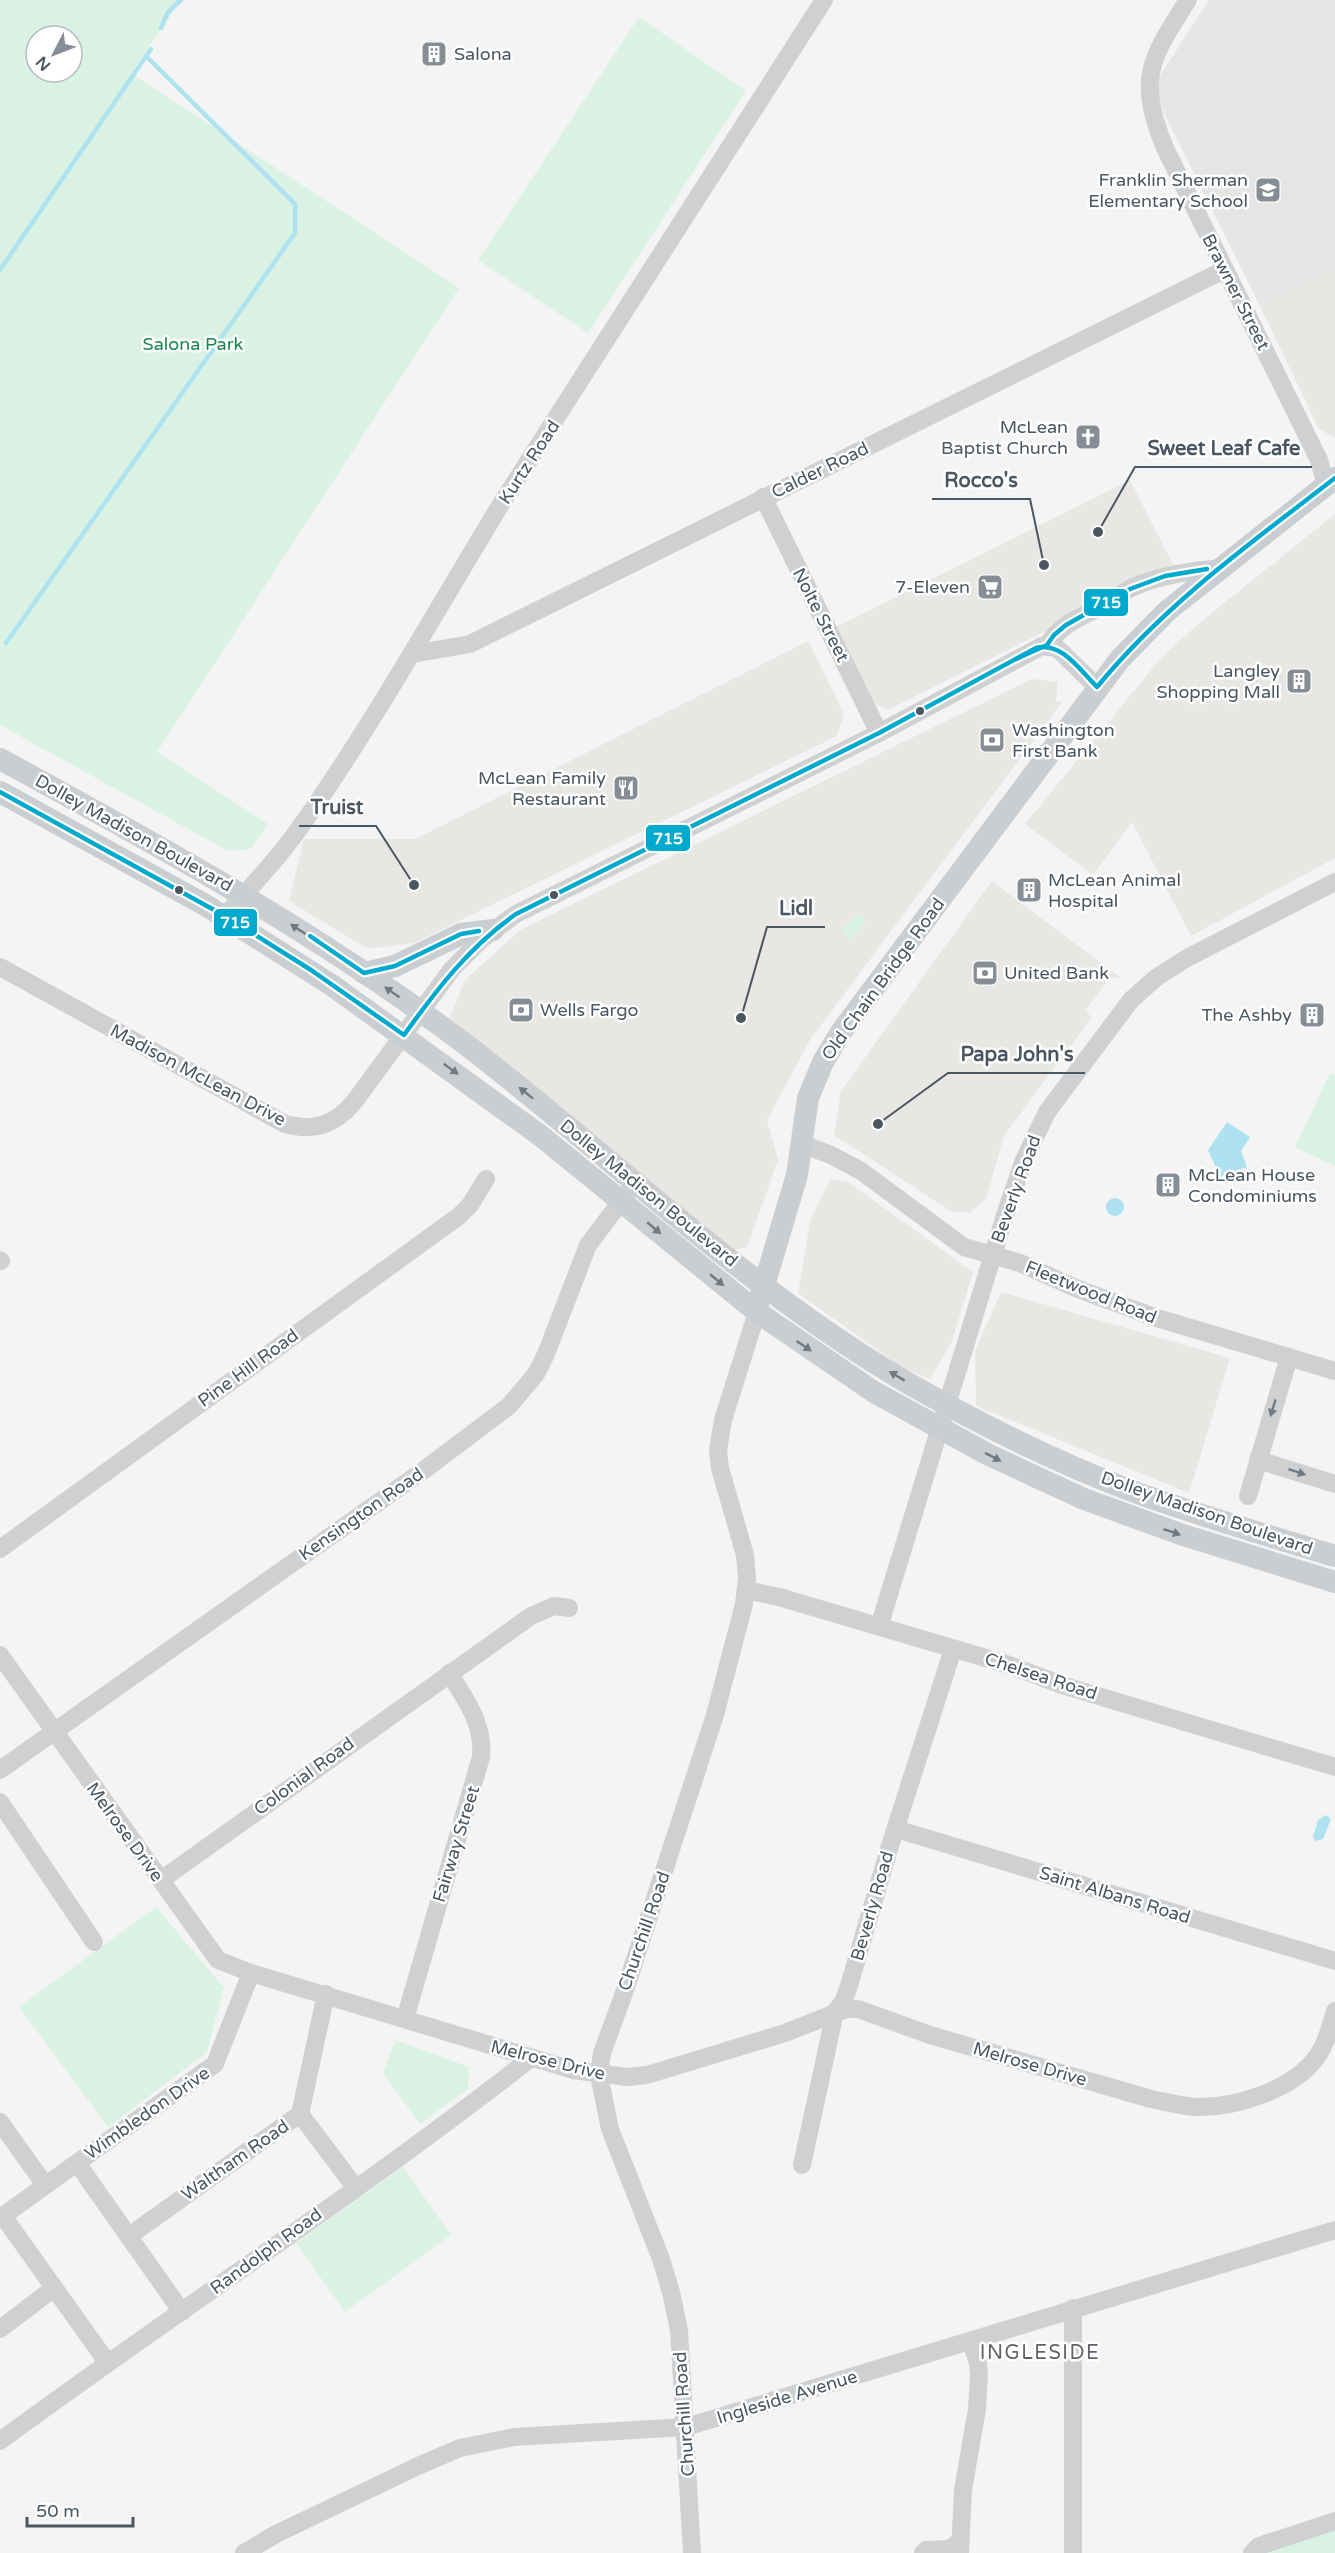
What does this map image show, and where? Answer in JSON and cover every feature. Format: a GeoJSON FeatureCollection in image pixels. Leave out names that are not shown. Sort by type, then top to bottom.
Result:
{"type":"FeatureCollection","features":[{"type":"Feature","properties":{"kind":"main road","name":"Old Chain Bridge Road"},"geometry":{"type":"LineString","coordinates":[[757,1312],[794,1186],[806,1108],[814,1081],[828,1052],[1120,659],[1151,627],[1221,568],[1330,482]]}},
{"type":"Feature","properties":{"kind":"main road","name":"Dolley Madison Boulevard"},"geometry":{"type":"LineString","coordinates":[[0,759],[244,895],[364,973],[509,1079],[763,1286],[840,1340],[947,1405],[1047,1455],[1119,1486],[1194,1513],[1335,1556]]}},
{"type":"Feature","properties":{"kind":"main road","name":"Dolley Madison Boulevard"},"geometry":{"type":"LineString","coordinates":[[0,792],[225,916],[304,966],[404,1035],[541,1136],[757,1312],[855,1380],[941,1430],[1013,1467],[1109,1509],[1191,1538],[1335,1582]]}},
{"type":"Feature","properties":{"kind":"main road"},"geometry":{"type":"LineString","coordinates":[[364,973],[395,966],[461,934],[493,930]]}},
{"type":"Feature","properties":{"kind":"street","name":"Kurtz Road"},"geometry":{"type":"LineString","coordinates":[[225,916],[295,834],[412,654],[452,583],[501,504],[824,0]]}},
{"type":"Feature","properties":{"kind":"street","name":"Brawner Street"},"geometry":{"type":"LineString","coordinates":[[1188,0],[1172,24],[1150,69],[1150,106],[1165,148],[1330,482]]}},
{"type":"Feature","properties":{"kind":"street","name":"Calder Road"},"geometry":{"type":"LineString","coordinates":[[412,654],[470,644],[1224,270]]}},
{"type":"Feature","properties":{"kind":"street","name":"Nolte Street"},"geometry":{"type":"LineString","coordinates":[[763,497],[879,733]]}},
{"type":"Feature","properties":{"kind":"street"},"geometry":{"type":"LineString","coordinates":[[1097,687],[1056,648],[1047,645],[1054,635],[1066,625],[1124,592],[1165,576],[1221,568]]}},
{"type":"Feature","properties":{"kind":"street","name":"Madison McLean Drive"},"geometry":{"type":"LineString","coordinates":[[0,967],[266,1114],[293,1126],[317,1127],[339,1119],[354,1102],[459,962],[493,930],[523,910],[879,733],[1036,648],[1047,645]]}},
{"type":"Feature","properties":{"kind":"street","name":"Beverly Road"},"geometry":{"type":"LineString","coordinates":[[879,1627],[1021,1167],[1035,1133],[1053,1102],[1131,1000],[1156,978],[1187,958],[1335,882]]}},
{"type":"Feature","properties":{"kind":"street","name":"Fleetwood Road"},"geometry":{"type":"LineString","coordinates":[[802,1144],[831,1155],[861,1171],[964,1248],[1020,1263],[1078,1289],[1156,1318],[1335,1371]]}},
{"type":"Feature","properties":{"kind":"street","name":"Pine Hill Road"},"geometry":{"type":"LineString","coordinates":[[0,1548],[459,1216],[470,1204],[486,1179]]}},
{"type":"Feature","properties":{"kind":"street","name":"Kensington Road"},"geometry":{"type":"LineString","coordinates":[[0,1770],[424,1470],[509,1406],[536,1374],[546,1354],[581,1259],[597,1232],[636,1183]]}},
{"type":"Feature","properties":{"kind":"street","name":"Churchill Road"},"geometry":{"type":"LineString","coordinates":[[692,2553],[679,2330],[671,2292],[610,2129],[599,2075],[602,2053],[684,1814],[715,1715],[746,1590],[743,1543],[722,1477],[718,1450],[723,1420],[757,1312]]}},
{"type":"Feature","properties":{"kind":"street"},"geometry":{"type":"LineString","coordinates":[[1248,1496],[1289,1357]]}},
{"type":"Feature","properties":{"kind":"street"},"geometry":{"type":"LineString","coordinates":[[1258,1460],[1335,1484]]}},
{"type":"Feature","properties":{"kind":"street","name":"Chelsea Road"},"geometry":{"type":"LineString","coordinates":[[746,1590],[779,1597],[1006,1664],[1065,1686],[1159,1712],[1335,1767]]}},
{"type":"Feature","properties":{"kind":"street","name":"Colonial Road"},"geometry":{"type":"LineString","coordinates":[[160,1880],[449,1673],[540,1611],[555,1606],[568,1608]]}},
{"type":"Feature","properties":{"kind":"street","name":"Beverly Road"},"geometry":{"type":"LineString","coordinates":[[802,2165],[835,2012],[843,2002],[848,1989],[953,1649]]}},
{"type":"Feature","properties":{"kind":"street","name":"Melrose Drive"},"geometry":{"type":"LineString","coordinates":[[0,1655],[218,1960],[251,1973],[531,2058],[599,2075],[627,2077],[647,2075],[785,2032],[835,2012],[858,2009],[985,2051],[1151,2099],[1185,2106],[1211,2106],[1237,2102],[1268,2091],[1305,2070],[1320,2051],[1335,2011]]}},
{"type":"Feature","properties":{"kind":"street","name":"Fairway Street"},"geometry":{"type":"LineString","coordinates":[[405,2019],[481,1757],[482,1747],[476,1719],[449,1673]]}},
{"type":"Feature","properties":{"kind":"street"},"geometry":{"type":"LineString","coordinates":[[0,1802],[94,1942]]}},
{"type":"Feature","properties":{"kind":"street","name":"Saint Albans Road"},"geometry":{"type":"LineString","coordinates":[[896,1829],[1335,1961]]}},
{"type":"Feature","properties":{"kind":"street","name":"Wimbledon Drive"},"geometry":{"type":"LineString","coordinates":[[2,2217],[215,2064],[251,1973]]}},
{"type":"Feature","properties":{"kind":"street","name":"Waltham Road"},"geometry":{"type":"LineString","coordinates":[[129,2235],[300,2114],[326,1994]]}},
{"type":"Feature","properties":{"kind":"street","name":"Randolph Road"},"geometry":{"type":"LineString","coordinates":[[0,2441],[107,2362],[182,2312],[473,2104],[531,2058]]}},
{"type":"Feature","properties":{"kind":"street"},"geometry":{"type":"LineString","coordinates":[[300,2114],[356,2187]]}},
{"type":"Feature","properties":{"kind":"street"},"geometry":{"type":"LineString","coordinates":[[0,2122],[45,2185]]}},
{"type":"Feature","properties":{"kind":"street"},"geometry":{"type":"LineString","coordinates":[[77,2163],[182,2312]]}},
{"type":"Feature","properties":{"kind":"street"},"geometry":{"type":"LineString","coordinates":[[2,2217],[107,2362]]}},
{"type":"Feature","properties":{"kind":"street","name":"Ingleside Avenue"},"geometry":{"type":"LineString","coordinates":[[244,2553],[276,2534],[460,2448],[514,2437],[686,2427],[1335,2230]]}},
{"type":"Feature","properties":{"kind":"street"},"geometry":{"type":"LineString","coordinates":[[0,2329],[54,2288]]}},
{"type":"Feature","properties":{"kind":"street"},"geometry":{"type":"LineString","coordinates":[[1073,2308],[1073,2553]]}},
{"type":"Feature","properties":{"kind":"street"},"geometry":{"type":"LineString","coordinates":[[923,2553],[926,2550],[951,2549],[957,2545],[960,2546],[963,2490],[977,2409],[979,2375],[971,2341]]}},
{"type":"Feature","properties":{"kind":"street"},"geometry":{"type":"LineString","coordinates":[[1252,2553],[1259,2546],[1335,2521]]}},
{"type":"Feature","properties":{"kind":"shaded area","name":"Franklin Sherman Elementary School"},"geometry":{"type":"Polygon","coordinates":[[[1209,0],[1335,0],[1335,266],[1259,304],[1158,101],[1159,77],[1209,0]]]}},
{"type":"Feature","properties":{"kind":"shaded area"},"geometry":{"type":"Polygon","coordinates":[[[1335,266],[1335,438],[1319,429],[1259,304],[1335,266]]]}},
{"type":"Feature","properties":{"kind":"shaded area"},"geometry":{"type":"Polygon","coordinates":[[[1130,480],[1174,567],[888,710],[871,702],[836,627],[1130,480]]]}},
{"type":"Feature","properties":{"kind":"shaded area"},"geometry":{"type":"Polygon","coordinates":[[[1335,514],[1335,858],[1191,936],[1132,822],[1093,875],[1025,824],[1160,659],[1198,624],[1335,514]]]}},
{"type":"Feature","properties":{"kind":"shaded area"},"geometry":{"type":"Polygon","coordinates":[[[808,641],[844,714],[837,736],[414,943],[368,949],[289,901],[304,839],[415,839],[808,641]]]}},
{"type":"Feature","properties":{"kind":"shaded area"},"geometry":{"type":"Polygon","coordinates":[[[1032,679],[1058,682],[1056,702],[1063,701],[810,1040],[767,1120],[778,1160],[747,1247],[734,1250],[450,1018],[464,981],[520,930],[1032,679]]]}},
{"type":"Feature","properties":{"kind":"shaded area"},"geometry":{"type":"Polygon","coordinates":[[[992,881],[1121,978],[1110,978],[1085,1011],[1092,1017],[1004,1136],[986,1199],[970,1213],[950,1211],[834,1135],[841,1091],[992,881]]]}},
{"type":"Feature","properties":{"kind":"shaded area"},"geometry":{"type":"Polygon","coordinates":[[[830,1179],[848,1182],[973,1272],[951,1344],[930,1378],[907,1371],[798,1293],[810,1221],[830,1179]]]}},
{"type":"Feature","properties":{"kind":"shaded area"},"geometry":{"type":"Polygon","coordinates":[[[1001,1292],[1230,1358],[1189,1493],[976,1406],[975,1351],[1001,1292]]]}},
{"type":"Feature","properties":{"kind":"green space","name":"Salona Park"},"geometry":{"type":"Polygon","coordinates":[[[0,0],[181,0],[131,73],[459,288],[157,752],[268,824],[251,849],[228,851],[0,725],[0,0]]]}},
{"type":"Feature","properties":{"kind":"green space"},"geometry":{"type":"Polygon","coordinates":[[[639,17],[746,91],[588,333],[478,260],[639,17]]]}},
{"type":"Feature","properties":{"kind":"green space"},"geometry":{"type":"Polygon","coordinates":[[[859,913],[866,921],[850,942],[842,930],[859,913]]]}},
{"type":"Feature","properties":{"kind":"green space"},"geometry":{"type":"Polygon","coordinates":[[[1330,1073],[1335,1075],[1335,1166],[1295,1147],[1330,1073]]]}},
{"type":"Feature","properties":{"kind":"green space"},"geometry":{"type":"Polygon","coordinates":[[[156,1907],[224,1988],[207,2052],[108,2127],[19,2007],[156,1907]]]}},
{"type":"Feature","properties":{"kind":"green space"},"geometry":{"type":"Polygon","coordinates":[[[395,2040],[469,2067],[468,2089],[420,2124],[383,2073],[395,2040]]]}},
{"type":"Feature","properties":{"kind":"green space"},"geometry":{"type":"Polygon","coordinates":[[[403,2167],[451,2235],[345,2312],[296,2243],[403,2167]]]}},
{"type":"Feature","properties":{"kind":"green space"},"geometry":{"type":"Polygon","coordinates":[[[1335,2530],[1335,2553],[1264,2553],[1335,2530]]]}},
{"type":"Feature","properties":{"kind":"water"},"geometry":{"type":"Polygon","coordinates":[[[1227,1122],[1250,1137],[1241,1151],[1247,1167],[1220,1177],[1208,1150],[1227,1122]]]}},
{"type":"Feature","properties":{"kind":"water"},"geometry":{"type":"Polygon","coordinates":[[[1115,1198],[1121,1201],[1124,1207],[1121,1213],[1115,1216],[1109,1213],[1106,1207],[1109,1201],[1115,1198]]]}},
{"type":"Feature","properties":{"kind":"water"},"geometry":{"type":"Polygon","coordinates":[[[1326,1815],[1331,1819],[1323,1839],[1315,1841],[1313,1837],[1318,1820],[1326,1815]]]}},
{"type":"Feature","properties":{"kind":"waterway"},"geometry":{"type":"LineString","coordinates":[[161,28],[168,12],[181,0]]}},
{"type":"Feature","properties":{"kind":"waterway"},"geometry":{"type":"LineString","coordinates":[[0,270],[151,49]]}},
{"type":"Feature","properties":{"kind":"waterway"},"geometry":{"type":"LineString","coordinates":[[6,643],[295,233],[295,204],[147,57]]}},
{"type":"Feature","properties":{"kind":"transit line","name":"715"},"geometry":{"type":"LineString","coordinates":[[0,792],[225,916],[311,970],[404,1035],[455,970],[483,940],[516,914],[879,733],[1036,648],[1045,647],[1062,653],[1077,665],[1097,687],[1151,628],[1180,602],[1335,478]]}},
{"type":"Feature","properties":{"kind":"transit line","name":"715"},"geometry":{"type":"LineString","coordinates":[[1016,659],[1047,645],[1054,635],[1066,625],[1130,589],[1165,576],[1207,569]]}},
{"type":"Feature","properties":{"kind":"transit line","name":"715"},"geometry":{"type":"LineString","coordinates":[[310,936],[364,973],[395,966],[461,934],[479,931]]}},
{"type":"Feature","properties":{"kind":"place","name":"Salona"},"geometry":{"type":"Point","coordinates":[434,54]}},
{"type":"Feature","properties":{"kind":"place","name":"Franklin Sherman Elementary School"},"geometry":{"type":"Point","coordinates":[1268,190]}},
{"type":"Feature","properties":{"kind":"place","name":"McLean Baptist Church"},"geometry":{"type":"Point","coordinates":[1088,437]}},
{"type":"Feature","properties":{"kind":"place","name":"Sweet Leaf Cafe"},"geometry":{"type":"Point","coordinates":[1098,532]}},
{"type":"Feature","properties":{"kind":"place","name":"Rocco's"},"geometry":{"type":"Point","coordinates":[1044,565]}},
{"type":"Feature","properties":{"kind":"place","name":"7-Eleven"},"geometry":{"type":"Point","coordinates":[990,587]}},
{"type":"Feature","properties":{"kind":"place","name":"Langley Shopping Mall"},"geometry":{"type":"Point","coordinates":[1299,681]}},
{"type":"Feature","properties":{"kind":"place","name":"Washington First Bank"},"geometry":{"type":"Point","coordinates":[992,740]}},
{"type":"Feature","properties":{"kind":"place","name":"McLean Family Restaurant"},"geometry":{"type":"Point","coordinates":[626,788]}},
{"type":"Feature","properties":{"kind":"place","name":"Truist"},"geometry":{"type":"Point","coordinates":[414,885]}},
{"type":"Feature","properties":{"kind":"place","name":"McLean Animal Hospital"},"geometry":{"type":"Point","coordinates":[1029,890]}},
{"type":"Feature","properties":{"kind":"place","name":"United Bank"},"geometry":{"type":"Point","coordinates":[985,973]}},
{"type":"Feature","properties":{"kind":"place","name":"Wells Fargo"},"geometry":{"type":"Point","coordinates":[521,1010]}},
{"type":"Feature","properties":{"kind":"place","name":"The Ashby"},"geometry":{"type":"Point","coordinates":[1312,1015]}},
{"type":"Feature","properties":{"kind":"place","name":"Lidl"},"geometry":{"type":"Point","coordinates":[741,1018]}},
{"type":"Feature","properties":{"kind":"place","name":"Papa John's"},"geometry":{"type":"Point","coordinates":[878,1124]}},
{"type":"Feature","properties":{"kind":"place","name":"McLean House Condominiums"},"geometry":{"type":"Point","coordinates":[1168,1185]}},
{"type":"Feature","properties":{"kind":"district","name":"INGLESIDE"},"geometry":{"type":"Point","coordinates":[1040,2353]}}]}
